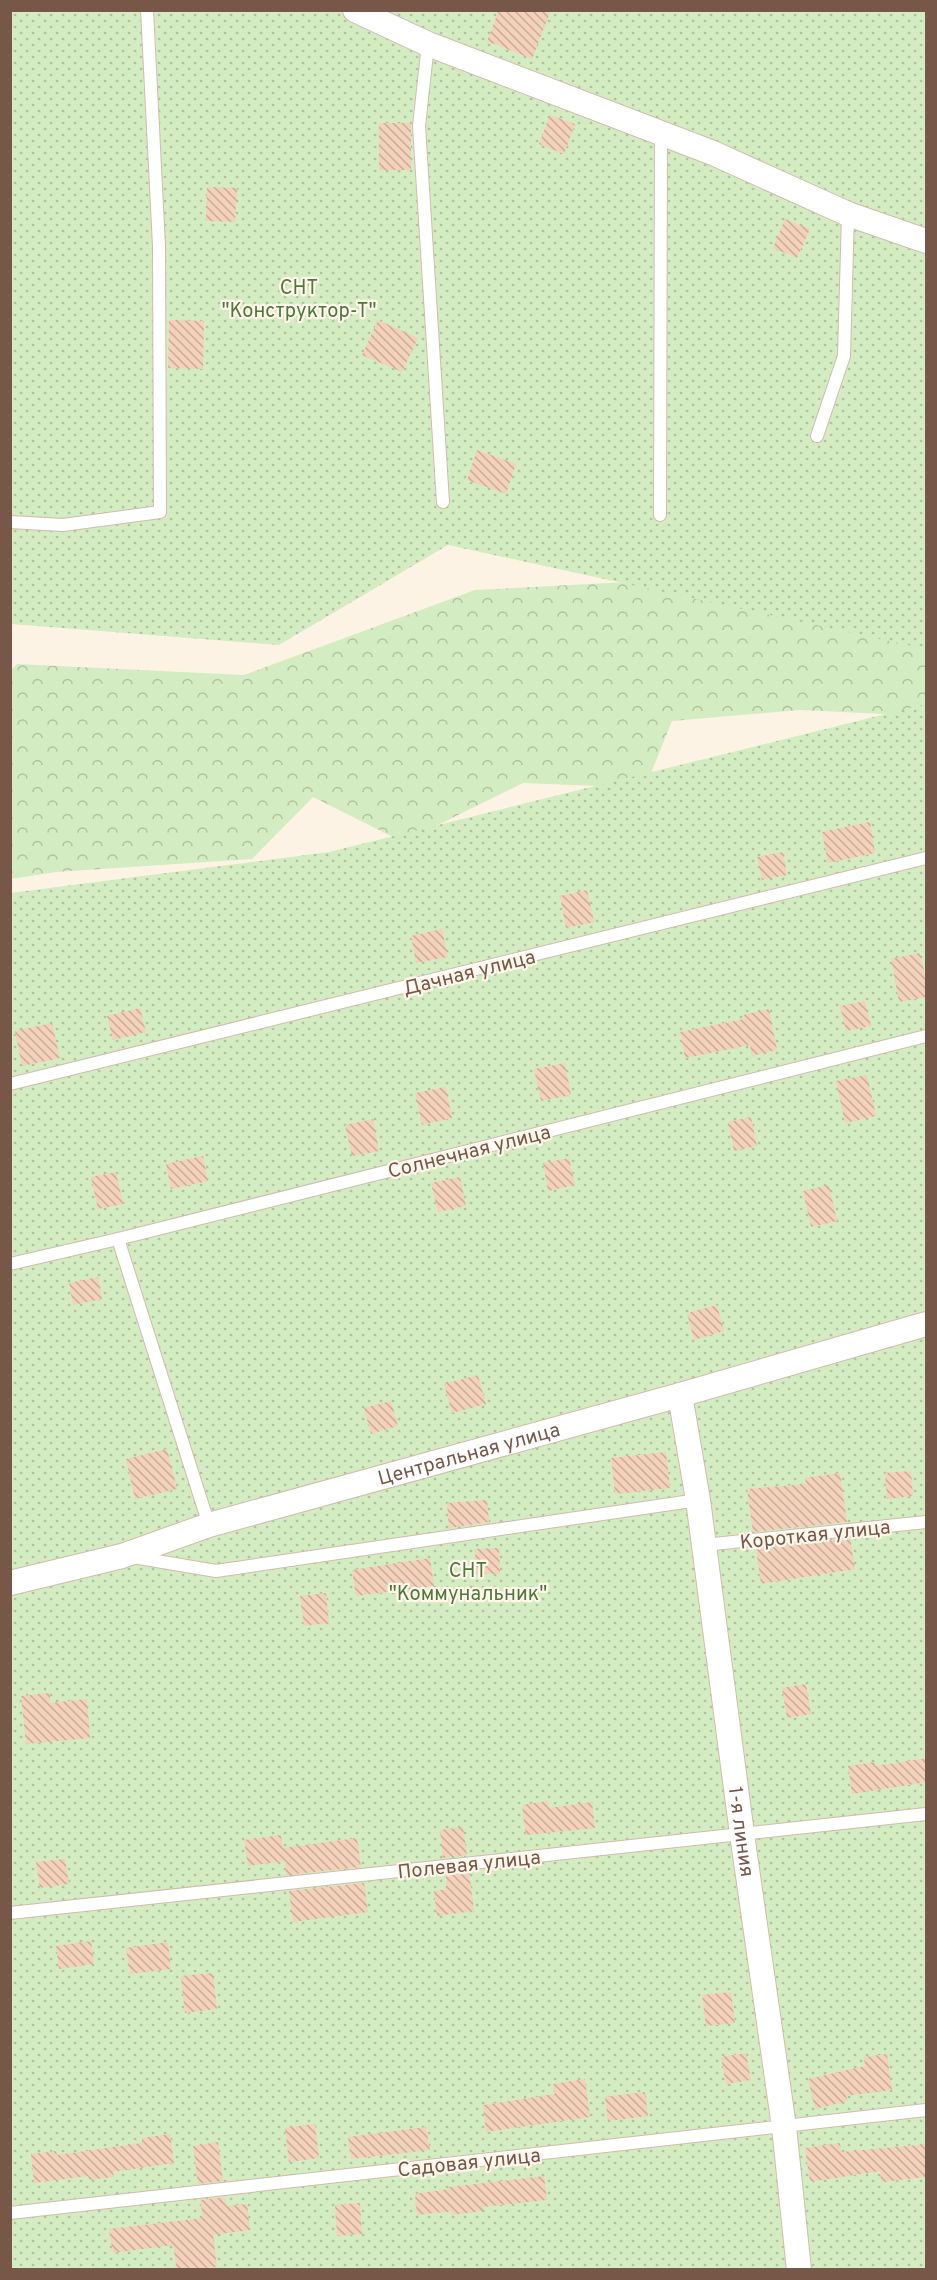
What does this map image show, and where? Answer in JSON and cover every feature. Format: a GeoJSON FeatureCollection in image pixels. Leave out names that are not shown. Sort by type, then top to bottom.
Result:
{"type":"FeatureCollection","features":[{"type":"Feature","properties":{"kind":"street"},"geometry":{"type":"LineString","coordinates":[[355,10],[428,44],[713,153],[848,214],[927,241]]}},
{"type":"Feature","properties":{"kind":"street","name":"Центральная улица"},"geometry":{"type":"LineString","coordinates":[[10,1583],[122,1556],[209,1525],[927,1324]]}},
{"type":"Feature","properties":{"kind":"street","name":"1-я линия"},"geometry":{"type":"LineString","coordinates":[[680,1395],[699,1500],[742,1834],[784,2127],[800,2270]]}},
{"type":"Feature","properties":{"kind":"lane"},"geometry":{"type":"LineString","coordinates":[[10,522],[63,525],[160,512],[159,246],[147,10]]}},
{"type":"Feature","properties":{"kind":"lane"},"geometry":{"type":"LineString","coordinates":[[428,44],[419,126],[443,502]]}},
{"type":"Feature","properties":{"kind":"lane"},"geometry":{"type":"LineString","coordinates":[[660,515],[661,132]]}},
{"type":"Feature","properties":{"kind":"lane"},"geometry":{"type":"LineString","coordinates":[[817,436],[844,356],[848,214]]}},
{"type":"Feature","properties":{"kind":"lane","name":"Дачная улица"},"geometry":{"type":"LineString","coordinates":[[10,1084],[927,858]]}},
{"type":"Feature","properties":{"kind":"lane","name":"Солнечная улица"},"geometry":{"type":"LineString","coordinates":[[10,1264],[927,1036]]}},
{"type":"Feature","properties":{"kind":"lane"},"geometry":{"type":"LineString","coordinates":[[118,1239],[209,1525]]}},
{"type":"Feature","properties":{"kind":"lane"},"geometry":{"type":"LineString","coordinates":[[122,1556],[216,1571],[699,1500]]}},
{"type":"Feature","properties":{"kind":"lane","name":"Короткая улица"},"geometry":{"type":"LineString","coordinates":[[704,1545],[927,1522]]}},
{"type":"Feature","properties":{"kind":"lane","name":"Полевая улица"},"geometry":{"type":"LineString","coordinates":[[10,1913],[927,1814]]}},
{"type":"Feature","properties":{"kind":"lane","name":"Садовая улица"},"geometry":{"type":"LineString","coordinates":[[10,2213],[927,2110]]}},
{"type":"Feature","properties":{"kind":"green space","name":"СНТ \"Конструктор-Т\""},"geometry":{"type":"Polygon","coordinates":[[[10,11],[926,11],[926,649],[448,545],[279,645],[11,624],[10,11]]]}},
{"type":"Feature","properties":{"kind":"green space"},"geometry":{"type":"Polygon","coordinates":[[[926,572],[926,716],[800,710],[672,721],[645,788],[523,783],[403,842],[313,797],[252,859],[56,872],[11,879],[10,671],[17,664],[244,675],[475,590],[667,580],[926,572]]]}},
{"type":"Feature","properties":{"kind":"green space","name":"СНТ \"Коммунальник\""},"geometry":{"type":"Polygon","coordinates":[[[926,704],[926,2269],[11,2269],[10,893],[329,852],[926,704]]]}},
{"type":"Feature","properties":{"kind":"building"},"geometry":{"type":"Polygon","coordinates":[[[499,10],[551,10],[532,59],[487,41],[499,10]]]}},
{"type":"Feature","properties":{"kind":"building"},"geometry":{"type":"Polygon","coordinates":[[[550,115],[575,124],[564,154],[539,144],[550,115]]]}},
{"type":"Feature","properties":{"kind":"building"},"geometry":{"type":"Polygon","coordinates":[[[379,123],[411,123],[411,170],[379,170],[379,123]]]}},
{"type":"Feature","properties":{"kind":"building"},"geometry":{"type":"Polygon","coordinates":[[[207,187],[237,188],[235,222],[206,221],[207,187]]]}},
{"type":"Feature","properties":{"kind":"building"},"geometry":{"type":"Polygon","coordinates":[[[785,219],[810,229],[797,258],[773,248],[785,219]]]}},
{"type":"Feature","properties":{"kind":"building"},"geometry":{"type":"Polygon","coordinates":[[[169,320],[204,321],[203,369],[168,368],[169,320]]]}},
{"type":"Feature","properties":{"kind":"building"},"geometry":{"type":"Polygon","coordinates":[[[378,320],[418,338],[402,372],[362,355],[378,320]]]}},
{"type":"Feature","properties":{"kind":"building"},"geometry":{"type":"Polygon","coordinates":[[[477,450],[516,464],[506,494],[467,480],[477,450]]]}},
{"type":"Feature","properties":{"kind":"building"},"geometry":{"type":"Polygon","coordinates":[[[870,822],[875,853],[828,863],[822,832],[870,822]]]}},
{"type":"Feature","properties":{"kind":"building"},"geometry":{"type":"Polygon","coordinates":[[[783,852],[787,875],[762,880],[757,857],[783,852]]]}},
{"type":"Feature","properties":{"kind":"building"},"geometry":{"type":"Polygon","coordinates":[[[587,890],[594,922],[566,928],[560,896],[587,890]]]}},
{"type":"Feature","properties":{"kind":"building"},"geometry":{"type":"Polygon","coordinates":[[[442,929],[448,957],[416,963],[411,936],[442,929]]]}},
{"type":"Feature","properties":{"kind":"building"},"geometry":{"type":"Polygon","coordinates":[[[920,953],[927,984],[927,997],[899,1002],[891,959],[920,953]]]}},
{"type":"Feature","properties":{"kind":"building"},"geometry":{"type":"Polygon","coordinates":[[[865,1001],[871,1026],[846,1031],[840,1006],[865,1001]]]}},
{"type":"Feature","properties":{"kind":"building"},"geometry":{"type":"Polygon","coordinates":[[[140,1008],[146,1032],[113,1040],[107,1016],[140,1008]]]}},
{"type":"Feature","properties":{"kind":"building"},"geometry":{"type":"Polygon","coordinates":[[[769,1009],[777,1050],[752,1056],[750,1045],[685,1058],[680,1032],[744,1019],[743,1015],[769,1009]]]}},
{"type":"Feature","properties":{"kind":"building"},"geometry":{"type":"Polygon","coordinates":[[[52,1023],[60,1058],[22,1066],[15,1031],[52,1023]]]}},
{"type":"Feature","properties":{"kind":"building"},"geometry":{"type":"Polygon","coordinates":[[[565,1063],[571,1095],[541,1101],[534,1069],[565,1063]]]}},
{"type":"Feature","properties":{"kind":"building"},"geometry":{"type":"Polygon","coordinates":[[[867,1075],[876,1116],[845,1123],[836,1081],[867,1075]]]}},
{"type":"Feature","properties":{"kind":"building"},"geometry":{"type":"Polygon","coordinates":[[[446,1087],[452,1118],[422,1125],[415,1093],[446,1087]]]}},
{"type":"Feature","properties":{"kind":"building"},"geometry":{"type":"Polygon","coordinates":[[[751,1117],[757,1146],[734,1151],[728,1122],[751,1117]]]}},
{"type":"Feature","properties":{"kind":"building"},"geometry":{"type":"Polygon","coordinates":[[[373,1119],[379,1151],[352,1156],[345,1125],[373,1119]]]}},
{"type":"Feature","properties":{"kind":"building"},"geometry":{"type":"Polygon","coordinates":[[[203,1156],[208,1181],[171,1189],[166,1164],[203,1156]]]}},
{"type":"Feature","properties":{"kind":"building"},"geometry":{"type":"Polygon","coordinates":[[[569,1158],[575,1185],[548,1191],[543,1163],[569,1158]]]}},
{"type":"Feature","properties":{"kind":"building"},"geometry":{"type":"Polygon","coordinates":[[[116,1172],[123,1204],[98,1209],[91,1177],[116,1172]]]}},
{"type":"Feature","properties":{"kind":"building"},"geometry":{"type":"Polygon","coordinates":[[[460,1177],[466,1206],[438,1212],[431,1183],[460,1177]]]}},
{"type":"Feature","properties":{"kind":"building"},"geometry":{"type":"Polygon","coordinates":[[[829,1185],[837,1221],[811,1227],[803,1191],[829,1185]]]}},
{"type":"Feature","properties":{"kind":"building"},"geometry":{"type":"Polygon","coordinates":[[[98,1277],[102,1299],[73,1305],[69,1283],[98,1277]]]}},
{"type":"Feature","properties":{"kind":"building"},"geometry":{"type":"Polygon","coordinates":[[[717,1305],[724,1331],[694,1340],[687,1313],[717,1305]]]}},
{"type":"Feature","properties":{"kind":"building"},"geometry":{"type":"Polygon","coordinates":[[[478,1375],[486,1404],[452,1413],[444,1384],[478,1375]]]}},
{"type":"Feature","properties":{"kind":"building"},"geometry":{"type":"Polygon","coordinates":[[[391,1401],[398,1426],[371,1434],[364,1408],[391,1401]]]}},
{"type":"Feature","properties":{"kind":"building"},"geometry":{"type":"Polygon","coordinates":[[[167,1449],[177,1489],[135,1499],[126,1459],[167,1449]]]}},
{"type":"Feature","properties":{"kind":"building"},"geometry":{"type":"Polygon","coordinates":[[[666,1452],[670,1488],[615,1494],[611,1458],[666,1452]]]}},
{"type":"Feature","properties":{"kind":"building"},"geometry":{"type":"Polygon","coordinates":[[[911,1471],[913,1496],[887,1499],[885,1473],[911,1471]]]}},
{"type":"Feature","properties":{"kind":"building"},"geometry":{"type":"Polygon","coordinates":[[[840,1473],[847,1522],[753,1532],[747,1489],[806,1484],[805,1478],[840,1473]]]}},
{"type":"Feature","properties":{"kind":"building"},"geometry":{"type":"Polygon","coordinates":[[[487,1500],[489,1522],[449,1528],[447,1503],[487,1500]]]}},
{"type":"Feature","properties":{"kind":"building"},"geometry":{"type":"Polygon","coordinates":[[[850,1538],[855,1569],[761,1584],[756,1548],[850,1538]]]}},
{"type":"Feature","properties":{"kind":"building"},"geometry":{"type":"Polygon","coordinates":[[[499,1548],[500,1574],[476,1574],[475,1549],[499,1548]]]}},
{"type":"Feature","properties":{"kind":"building"},"geometry":{"type":"Polygon","coordinates":[[[430,1558],[434,1586],[356,1596],[352,1570],[430,1558]]]}},
{"type":"Feature","properties":{"kind":"building"},"geometry":{"type":"Polygon","coordinates":[[[326,1593],[329,1623],[304,1626],[300,1596],[326,1593]]]}},
{"type":"Feature","properties":{"kind":"building"},"geometry":{"type":"Polygon","coordinates":[[[806,1684],[811,1714],[787,1718],[782,1688],[806,1684]]]}},
{"type":"Feature","properties":{"kind":"building"},"geometry":{"type":"Polygon","coordinates":[[[50,1693],[50,1703],[87,1699],[90,1738],[26,1744],[21,1696],[50,1693]]]}},
{"type":"Feature","properties":{"kind":"building"},"geometry":{"type":"Polygon","coordinates":[[[927,1758],[927,1782],[852,1794],[848,1766],[875,1762],[875,1766],[927,1758]]]}},
{"type":"Feature","properties":{"kind":"building"},"geometry":{"type":"Polygon","coordinates":[[[548,1801],[549,1808],[592,1802],[595,1828],[526,1835],[522,1805],[548,1801]]]}},
{"type":"Feature","properties":{"kind":"building"},"geometry":{"type":"Polygon","coordinates":[[[463,1827],[467,1855],[443,1858],[440,1830],[463,1827]]]}},
{"type":"Feature","properties":{"kind":"building"},"geometry":{"type":"Polygon","coordinates":[[[281,1835],[283,1848],[357,1838],[361,1867],[286,1875],[285,1861],[248,1866],[244,1840],[281,1835]]]}},
{"type":"Feature","properties":{"kind":"building"},"geometry":{"type":"Polygon","coordinates":[[[65,1859],[69,1884],[40,1888],[36,1862],[65,1859]]]}},
{"type":"Feature","properties":{"kind":"building"},"geometry":{"type":"Polygon","coordinates":[[[469,1872],[474,1911],[437,1916],[434,1891],[447,1889],[446,1874],[469,1872]]]}},
{"type":"Feature","properties":{"kind":"building"},"geometry":{"type":"Polygon","coordinates":[[[364,1883],[368,1912],[293,1922],[289,1891],[364,1883]]]}},
{"type":"Feature","properties":{"kind":"building"},"geometry":{"type":"Polygon","coordinates":[[[91,1941],[94,1964],[59,1969],[56,1946],[91,1941]]]}},
{"type":"Feature","properties":{"kind":"building"},"geometry":{"type":"Polygon","coordinates":[[[168,1942],[171,1969],[130,1974],[126,1948],[168,1942]]]}},
{"type":"Feature","properties":{"kind":"building"},"geometry":{"type":"Polygon","coordinates":[[[213,1973],[217,2009],[185,2013],[181,1976],[213,1973]]]}},
{"type":"Feature","properties":{"kind":"building"},"geometry":{"type":"Polygon","coordinates":[[[731,1992],[735,2023],[706,2026],[702,1995],[731,1992]]]}},
{"type":"Feature","properties":{"kind":"building"},"geometry":{"type":"Polygon","coordinates":[[[746,2053],[751,2080],[726,2084],[721,2057],[746,2053]]]}},
{"type":"Feature","properties":{"kind":"building"},"geometry":{"type":"Polygon","coordinates":[[[887,2054],[892,2090],[846,2096],[848,2101],[815,2109],[808,2079],[865,2066],[864,2057],[887,2054]]]}},
{"type":"Feature","properties":{"kind":"building"},"geometry":{"type":"Polygon","coordinates":[[[585,2079],[590,2117],[486,2132],[483,2105],[555,2094],[553,2084],[585,2079]]]}},
{"type":"Feature","properties":{"kind":"building"},"geometry":{"type":"Polygon","coordinates":[[[645,2092],[648,2116],[608,2121],[605,2097],[645,2092]]]}},
{"type":"Feature","properties":{"kind":"building"},"geometry":{"type":"Polygon","coordinates":[[[315,2124],[319,2158],[289,2162],[285,2128],[315,2124]]]}},
{"type":"Feature","properties":{"kind":"building"},"geometry":{"type":"Polygon","coordinates":[[[426,2127],[430,2150],[351,2159],[348,2137],[426,2127]]]}},
{"type":"Feature","properties":{"kind":"building"},"geometry":{"type":"Polygon","coordinates":[[[170,2134],[174,2163],[113,2172],[114,2177],[89,2180],[88,2176],[34,2183],[31,2154],[56,2151],[57,2155],[142,2143],[142,2138],[170,2134]]]}},
{"type":"Feature","properties":{"kind":"building"},"geometry":{"type":"Polygon","coordinates":[[[218,2142],[223,2181],[198,2184],[193,2146],[218,2142]]]}},
{"type":"Feature","properties":{"kind":"building"},"geometry":{"type":"Polygon","coordinates":[[[840,2143],[841,2152],[927,2144],[927,2177],[881,2182],[880,2171],[810,2182],[805,2148],[840,2143]]]}},
{"type":"Feature","properties":{"kind":"building"},"geometry":{"type":"Polygon","coordinates":[[[544,2176],[547,2200],[483,2207],[483,2211],[452,2215],[452,2211],[417,2215],[415,2194],[449,2189],[449,2187],[544,2176]]]}},
{"type":"Feature","properties":{"kind":"building"},"geometry":{"type":"Polygon","coordinates":[[[225,2197],[226,2206],[247,2204],[250,2230],[213,2235],[217,2267],[177,2270],[173,2245],[113,2253],[109,2229],[203,2218],[200,2200],[225,2197]]]}},
{"type":"Feature","properties":{"kind":"building"},"geometry":{"type":"Polygon","coordinates":[[[360,2203],[362,2234],[337,2236],[335,2205],[360,2203]]]}}]}
